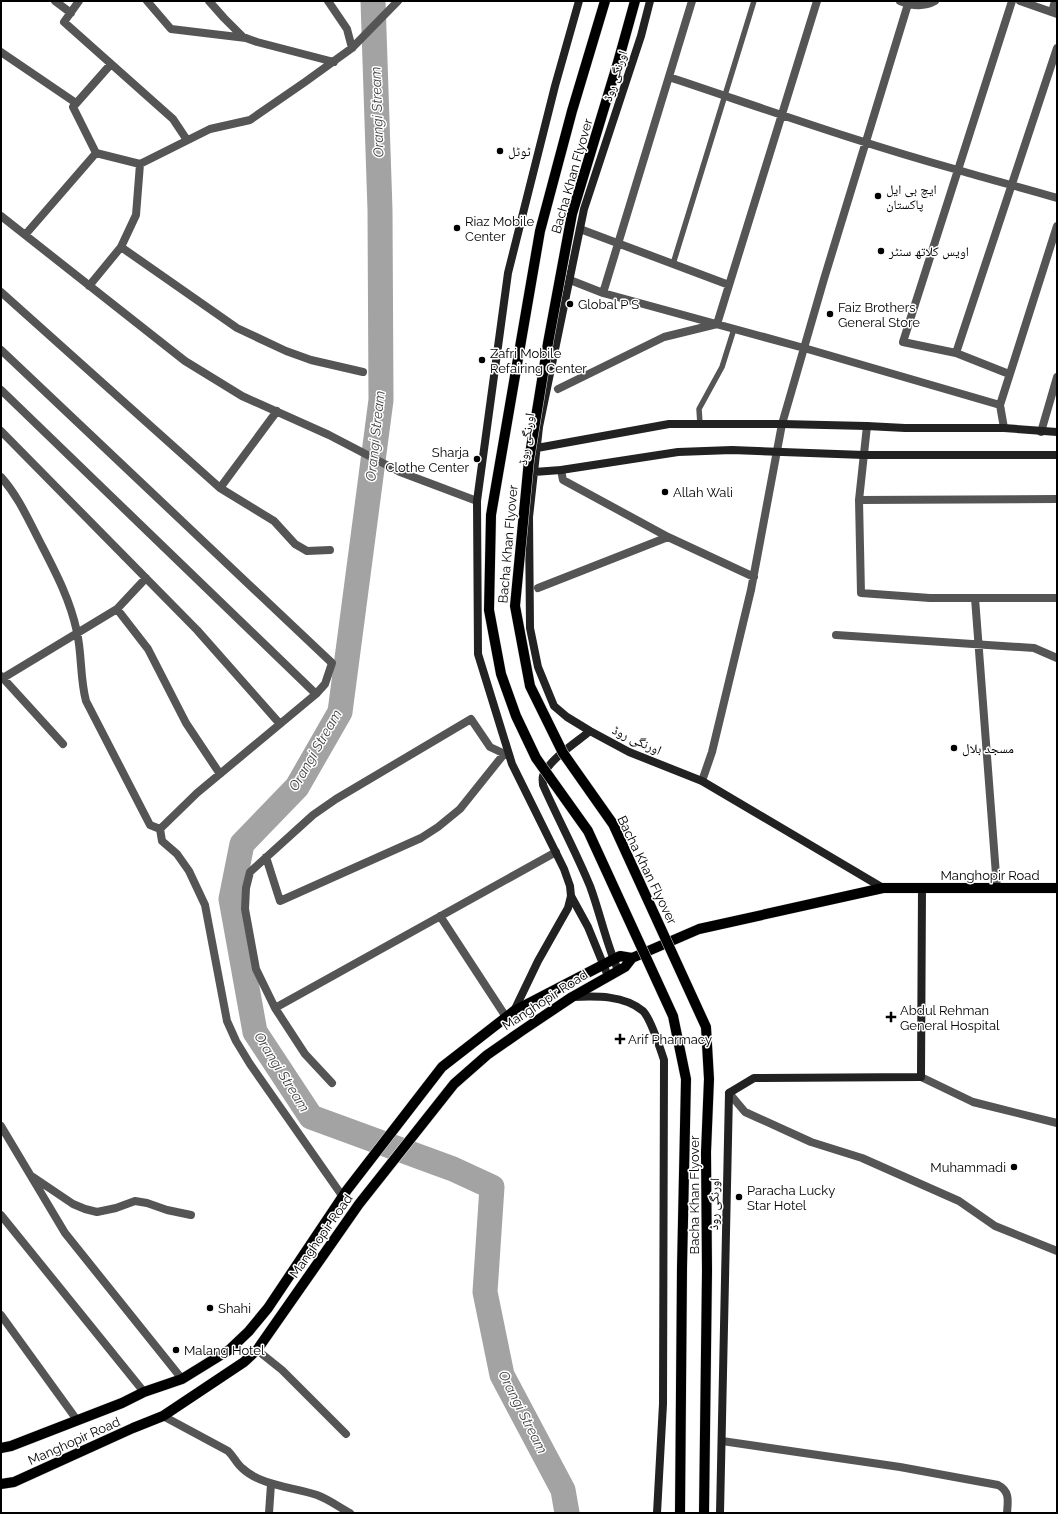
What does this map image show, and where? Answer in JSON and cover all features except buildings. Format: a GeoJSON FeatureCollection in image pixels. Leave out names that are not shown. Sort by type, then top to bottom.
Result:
{"type":"FeatureCollection","features":[{"type":"Feature","properties":{"kind":"main road","name":"Bacha Khan Flyover"},"geometry":{"type":"LineString","coordinates":[[606,1],[572,111],[540,231],[490,515],[489,610],[502,674],[516,716],[536,758],[588,831],[673,1016],[686,1079],[680,1513]]}},
{"type":"Feature","properties":{"kind":"main road","name":"Bacha Khan Flyover"},"geometry":{"type":"LineString","coordinates":[[635,1],[572,214],[548,342],[529,460],[515,606],[530,686],[563,753],[613,824],[706,1027],[709,1079],[706,1152],[704,1513]]}},
{"type":"Feature","properties":{"kind":"main road","name":"Manghopir Road"},"geometry":{"type":"LineString","coordinates":[[1,1484],[14,1482],[163,1416],[244,1362],[257,1350],[359,1204],[454,1084],[487,1055],[572,997],[625,967],[632,958],[699,929],[883,888],[1057,888]]}},
{"type":"Feature","properties":{"kind":"main road","name":"Manghopir Road"},"geometry":{"type":"LineString","coordinates":[[1,1448],[11,1446],[122,1403],[144,1392],[182,1379],[229,1350],[249,1331],[268,1308],[345,1193],[442,1067],[510,1014],[620,956],[632,958]]}},
{"type":"Feature","properties":{"kind":"street"},"geometry":{"type":"LineString","coordinates":[[55,1],[71,13]]}},
{"type":"Feature","properties":{"kind":"street"},"geometry":{"type":"LineString","coordinates":[[79,1],[64,22],[173,119],[187,140]]}},
{"type":"Feature","properties":{"kind":"street"},"geometry":{"type":"LineString","coordinates":[[147,1],[171,29],[247,38]]}},
{"type":"Feature","properties":{"kind":"street"},"geometry":{"type":"LineString","coordinates":[[209,1],[243,37],[334,62]]}},
{"type":"Feature","properties":{"kind":"street"},"geometry":{"type":"LineString","coordinates":[[328,1],[347,29],[352,48]]}},
{"type":"Feature","properties":{"kind":"street"},"geometry":{"type":"LineString","coordinates":[[111,64],[73,107],[96,153],[140,164],[210,129],[250,120],[352,48],[398,1]]}},
{"type":"Feature","properties":{"kind":"street"},"geometry":{"type":"LineString","coordinates":[[440,916],[510,1014],[568,908],[571,896],[570,886],[564,868],[507,755],[478,654],[477,501],[508,272],[555,86],[579,1]]}},
{"type":"Feature","properties":{"kind":"street","name":"اورنگی روڈ"},"geometry":{"type":"LineString","coordinates":[[650,1],[641,36],[584,209],[539,427],[529,517],[530,628],[538,667],[554,706],[567,717],[629,752],[702,781],[883,888]]}},
{"type":"Feature","properties":{"kind":"street"},"geometry":{"type":"LineString","coordinates":[[604,293],[692,1]]}},
{"type":"Feature","properties":{"kind":"street"},"geometry":{"type":"LineString","coordinates":[[717,324],[817,1]]}},
{"type":"Feature","properties":{"kind":"street"},"geometry":{"type":"LineString","coordinates":[[900,1],[920,6],[935,1]]}},
{"type":"Feature","properties":{"kind":"street"},"geometry":{"type":"LineString","coordinates":[[1009,374],[956,353],[903,342],[1012,1]]}},
{"type":"Feature","properties":{"kind":"street"},"geometry":{"type":"LineString","coordinates":[[1020,1],[1054,13],[1055,1]]}},
{"type":"Feature","properties":{"kind":"street"},"geometry":{"type":"LineString","coordinates":[[702,781],[712,752],[754,577],[782,424],[908,4]]}},
{"type":"Feature","properties":{"kind":"street"},"geometry":{"type":"LineString","coordinates":[[956,353],[1057,48]]}},
{"type":"Feature","properties":{"kind":"street"},"geometry":{"type":"LineString","coordinates":[[1,52],[76,104]]}},
{"type":"Feature","properties":{"kind":"street"},"geometry":{"type":"LineString","coordinates":[[669,77],[867,142],[1057,198]]}},
{"type":"Feature","properties":{"kind":"street"},"geometry":{"type":"LineString","coordinates":[[25,235],[96,153]]}},
{"type":"Feature","properties":{"kind":"street"},"geometry":{"type":"LineString","coordinates":[[90,286],[121,247],[136,215],[140,164]]}},
{"type":"Feature","properties":{"kind":"street"},"geometry":{"type":"LineString","coordinates":[[1,216],[185,361],[242,396],[329,435],[400,472],[477,501]]}},
{"type":"Feature","properties":{"kind":"street"},"geometry":{"type":"LineString","coordinates":[[1004,428],[1000,405],[1057,226]]}},
{"type":"Feature","properties":{"kind":"street"},"geometry":{"type":"LineString","coordinates":[[580,230],[729,285]]}},
{"type":"Feature","properties":{"kind":"street"},"geometry":{"type":"LineString","coordinates":[[121,247],[237,328],[286,351],[311,360],[363,372]]}},
{"type":"Feature","properties":{"kind":"street"},"geometry":{"type":"LineString","coordinates":[[570,280],[604,293],[804,348],[1000,405]]}},
{"type":"Feature","properties":{"kind":"street"},"geometry":{"type":"LineString","coordinates":[[1,292],[220,488],[274,521],[295,544],[308,551],[330,550]]}},
{"type":"Feature","properties":{"kind":"street"},"geometry":{"type":"LineString","coordinates":[[558,389],[664,337],[717,324]]}},
{"type":"Feature","properties":{"kind":"street"},"geometry":{"type":"LineString","coordinates":[[1,350],[332,663],[325,684],[316,694],[197,793],[160,829]]}},
{"type":"Feature","properties":{"kind":"street"},"geometry":{"type":"LineString","coordinates":[[1041,432],[1057,378]]}},
{"type":"Feature","properties":{"kind":"street"},"geometry":{"type":"LineString","coordinates":[[1,390],[316,694]]}},
{"type":"Feature","properties":{"kind":"street"},"geometry":{"type":"LineString","coordinates":[[220,488],[277,412]]}},
{"type":"Feature","properties":{"kind":"street"},"geometry":{"type":"LineString","coordinates":[[537,448],[669,424],[782,424],[905,428],[1004,428],[1041,432],[1057,432]]}},
{"type":"Feature","properties":{"kind":"street"},"geometry":{"type":"LineString","coordinates":[[867,426],[860,500],[861,593],[930,598],[1055,599]]}},
{"type":"Feature","properties":{"kind":"street"},"geometry":{"type":"LineString","coordinates":[[1,431],[197,630],[280,724]]}},
{"type":"Feature","properties":{"kind":"street"},"geometry":{"type":"LineString","coordinates":[[534,472],[561,470],[678,452],[732,450],[864,455],[1057,455]]}},
{"type":"Feature","properties":{"kind":"street"},"geometry":{"type":"LineString","coordinates":[[561,470],[563,480],[668,537],[754,577]]}},
{"type":"Feature","properties":{"kind":"street"},"geometry":{"type":"LineString","coordinates":[[1,476],[20,504],[68,597],[78,632],[83,690],[86,701],[150,825],[160,829]]}},
{"type":"Feature","properties":{"kind":"street"},"geometry":{"type":"LineString","coordinates":[[860,500],[1057,499]]}},
{"type":"Feature","properties":{"kind":"street"},"geometry":{"type":"LineString","coordinates":[[538,588],[668,537]]}},
{"type":"Feature","properties":{"kind":"street"},"geometry":{"type":"LineString","coordinates":[[63,744],[2,677],[117,609],[146,578]]}},
{"type":"Feature","properties":{"kind":"street"},"geometry":{"type":"LineString","coordinates":[[975,598],[997,888]]}},
{"type":"Feature","properties":{"kind":"street"},"geometry":{"type":"LineString","coordinates":[[117,609],[148,649],[186,723],[220,774]]}},
{"type":"Feature","properties":{"kind":"street"},"geometry":{"type":"LineString","coordinates":[[836,635],[1034,648],[1057,658]]}},
{"type":"Feature","properties":{"kind":"street"},"geometry":{"type":"LineString","coordinates":[[332,1083],[305,1054],[275,1008],[256,969],[245,908],[246,888],[250,872],[313,815],[336,799],[471,719],[490,747],[507,755]]}},
{"type":"Feature","properties":{"kind":"street"},"geometry":{"type":"LineString","coordinates":[[590,731],[553,761],[547,768],[543,777],[543,786],[589,884],[618,970]]}},
{"type":"Feature","properties":{"kind":"street"},"geometry":{"type":"LineString","coordinates":[[266,857],[280,901],[421,838],[438,827],[460,809],[507,755]]}},
{"type":"Feature","properties":{"kind":"street"},"geometry":{"type":"LineString","coordinates":[[160,829],[162,841],[177,854],[189,871],[205,905],[227,1021],[236,1041],[250,1064],[345,1193]]}},
{"type":"Feature","properties":{"kind":"street"},"geometry":{"type":"LineString","coordinates":[[275,1008],[556,852]]}},
{"type":"Feature","properties":{"kind":"street","name":"Manghopir Road"},"geometry":{"type":"LineString","coordinates":[[921,1077],[922,888]]}},
{"type":"Feature","properties":{"kind":"street"},"geometry":{"type":"LineString","coordinates":[[571,896],[588,928],[608,976]]}},
{"type":"Feature","properties":{"kind":"street"},"geometry":{"type":"LineString","coordinates":[[572,997],[601,996],[626,1002],[643,1012],[656,1036],[664,1060],[663,1404],[657,1513]]}},
{"type":"Feature","properties":{"kind":"street"},"geometry":{"type":"LineString","coordinates":[[1057,1123],[973,1102],[921,1077],[754,1078],[728,1093],[745,1112],[811,1142],[862,1158],[959,1201],[995,1226],[1057,1251]]}},
{"type":"Feature","properties":{"kind":"street","name":"اورنگی روڈ"},"geometry":{"type":"LineString","coordinates":[[720,1513],[728,1093]]}},
{"type":"Feature","properties":{"kind":"street"},"geometry":{"type":"LineString","coordinates":[[1,1126],[65,1233],[182,1379]]}},
{"type":"Feature","properties":{"kind":"street"},"geometry":{"type":"LineString","coordinates":[[31,1176],[73,1204],[97,1212],[116,1208],[135,1201],[191,1215]]}},
{"type":"Feature","properties":{"kind":"street"},"geometry":{"type":"LineString","coordinates":[[1,1215],[144,1392]]}},
{"type":"Feature","properties":{"kind":"street"},"geometry":{"type":"LineString","coordinates":[[1,1315],[77,1420]]}},
{"type":"Feature","properties":{"kind":"street"},"geometry":{"type":"LineString","coordinates":[[257,1350],[282,1370],[346,1434]]}},
{"type":"Feature","properties":{"kind":"street"},"geometry":{"type":"LineString","coordinates":[[163,1416],[228,1451],[242,1468],[271,1484],[318,1496],[350,1513]]}},
{"type":"Feature","properties":{"kind":"street"},"geometry":{"type":"LineString","coordinates":[[722,1441],[900,1467],[998,1485],[1004,1487],[1007,1492],[1009,1499],[1007,1513]]}},
{"type":"Feature","properties":{"kind":"street"},"geometry":{"type":"LineString","coordinates":[[269,1513],[271,1484]]}},
{"type":"Feature","properties":{"kind":"lane"},"geometry":{"type":"LineString","coordinates":[[672,264],[754,1]]}},
{"type":"Feature","properties":{"kind":"lane"},"geometry":{"type":"LineString","coordinates":[[700,424],[699,409],[722,367],[734,329]]}},
{"type":"Feature","properties":{"kind":"waterway","name":"Orangi Stream"},"geometry":{"type":"LineString","coordinates":[[373,1],[380,210],[381,400],[340,712],[297,787],[242,844],[231,899],[255,1032],[311,1117],[453,1169],[492,1187],[485,1292],[502,1375],[563,1490],[567,1513]]}},
{"type":"Feature","properties":{"kind":"place","name":"ٹوٹل"},"geometry":{"type":"Point","coordinates":[500,151]}},
{"type":"Feature","properties":{"kind":"place","name":"ایچ بی ایل پاکستان"},"geometry":{"type":"Point","coordinates":[878,196]}},
{"type":"Feature","properties":{"kind":"place","name":"Riaz Mobile Center"},"geometry":{"type":"Point","coordinates":[457,228]}},
{"type":"Feature","properties":{"kind":"place","name":"اویس کلاتھ سنٹر"},"geometry":{"type":"Point","coordinates":[881,251]}},
{"type":"Feature","properties":{"kind":"place","name":"Global P S"},"geometry":{"type":"Point","coordinates":[570,304]}},
{"type":"Feature","properties":{"kind":"place","name":"Faiz Brothers General Store"},"geometry":{"type":"Point","coordinates":[830,314]}},
{"type":"Feature","properties":{"kind":"place","name":"Zafri Mobile Refairing Center"},"geometry":{"type":"Point","coordinates":[482,360]}},
{"type":"Feature","properties":{"kind":"place","name":"Sharja Clothe Center"},"geometry":{"type":"Point","coordinates":[477,459]}},
{"type":"Feature","properties":{"kind":"place","name":"Allah Wali"},"geometry":{"type":"Point","coordinates":[665,492]}},
{"type":"Feature","properties":{"kind":"place","name":"مسجد بلال"},"geometry":{"type":"Point","coordinates":[954,748]}},
{"type":"Feature","properties":{"kind":"place","name":"Abdul Rehman General Hospital"},"geometry":{"type":"Point","coordinates":[891,1017]}},
{"type":"Feature","properties":{"kind":"place","name":"Arif Pharmacy"},"geometry":{"type":"Point","coordinates":[620,1039]}},
{"type":"Feature","properties":{"kind":"place","name":"Muhammadi"},"geometry":{"type":"Point","coordinates":[1014,1167]}},
{"type":"Feature","properties":{"kind":"place","name":"Paracha Lucky Star Hotel"},"geometry":{"type":"Point","coordinates":[739,1197]}},
{"type":"Feature","properties":{"kind":"place","name":"Shahi"},"geometry":{"type":"Point","coordinates":[210,1308]}},
{"type":"Feature","properties":{"kind":"place","name":"Malang Hotel"},"geometry":{"type":"Point","coordinates":[176,1350]}}]}
